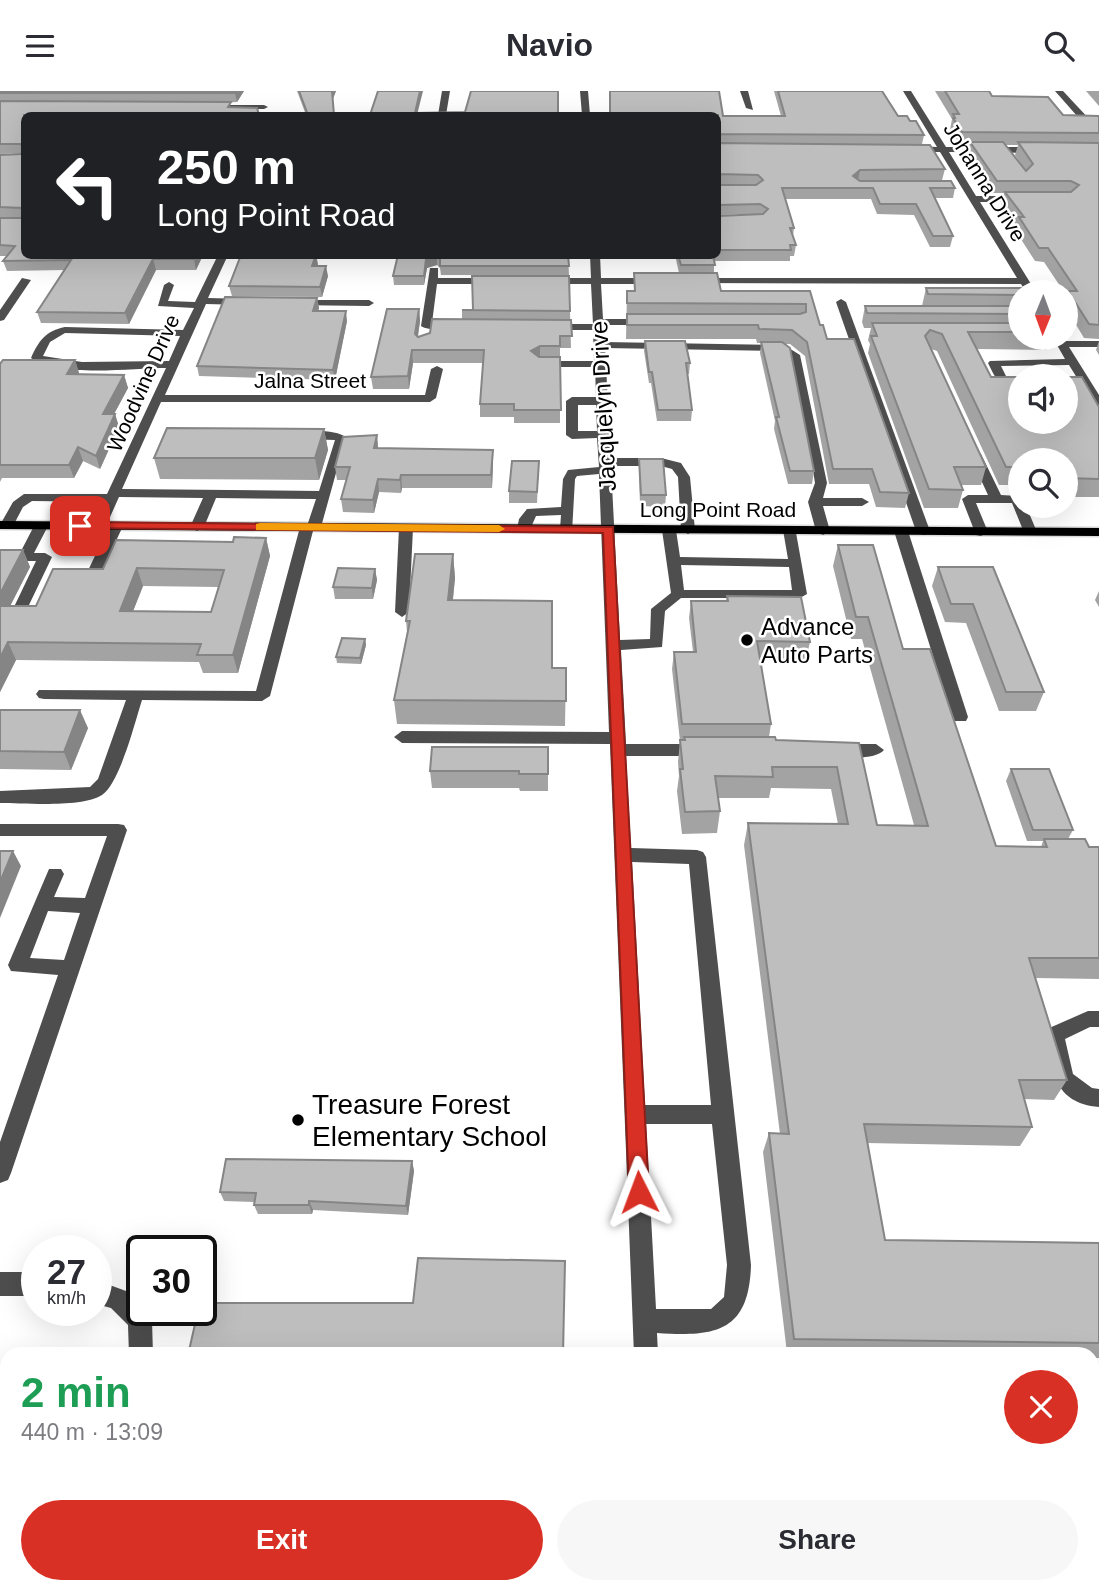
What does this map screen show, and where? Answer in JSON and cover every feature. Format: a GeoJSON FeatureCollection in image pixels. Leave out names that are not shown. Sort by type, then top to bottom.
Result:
{"type":"FeatureCollection","features":[{"type":"Feature","properties":{"kind":"main road","name":"Long Point Road"},"geometry":{"type":"LineString","coordinates":[[4,525],[1099,532]]}},
{"type":"Feature","properties":{"kind":"street"},"geometry":{"type":"LineString","coordinates":[[442,112],[446,91]]}},
{"type":"Feature","properties":{"kind":"street"},"geometry":{"type":"LineString","coordinates":[[584,91],[586,112]]}},
{"type":"Feature","properties":{"kind":"street"},"geometry":{"type":"LineString","coordinates":[[744,91],[750,109]]}},
{"type":"Feature","properties":{"kind":"street","name":"Johanna Drive"},"geometry":{"type":"LineString","coordinates":[[906,91],[1023,280]]}},
{"type":"Feature","properties":{"kind":"street"},"geometry":{"type":"LineString","coordinates":[[1059,91],[1088,124]]}},
{"type":"Feature","properties":{"kind":"street"},"geometry":{"type":"LineString","coordinates":[[198,107],[264,103],[270,112]]}},
{"type":"Feature","properties":{"kind":"street"},"geometry":{"type":"LineString","coordinates":[[901,149],[1045,150]]}},
{"type":"Feature","properties":{"kind":"street"},"geometry":{"type":"LineString","coordinates":[[1004,150],[1010,159]]}},
{"type":"Feature","properties":{"kind":"street"},"geometry":{"type":"LineString","coordinates":[[951,185],[964,185]]}},
{"type":"Feature","properties":{"kind":"street"},"geometry":{"type":"LineString","coordinates":[[973,199],[1040,199]]}},
{"type":"Feature","properties":{"kind":"street","name":"Woodvine Drive"},"geometry":{"type":"LineString","coordinates":[[99,526],[221,259]]}},
{"type":"Feature","properties":{"kind":"street","name":"Jacquelyn Drive"},"geometry":{"type":"LineString","coordinates":[[595,259],[646,1347]]}},
{"type":"Feature","properties":{"kind":"street"},"geometry":{"type":"LineString","coordinates":[[467,327],[425,331],[434,275],[512,281]]}},
{"type":"Feature","properties":{"kind":"street"},"geometry":{"type":"LineString","coordinates":[[0,318],[26,280]]}},
{"type":"Feature","properties":{"kind":"street"},"geometry":{"type":"LineString","coordinates":[[538,281],[666,281]]}},
{"type":"Feature","properties":{"kind":"street"},"geometry":{"type":"LineString","coordinates":[[680,281],[1008,281]]}},
{"type":"Feature","properties":{"kind":"street"},"geometry":{"type":"LineString","coordinates":[[169,285],[162,304],[252,302]]}},
{"type":"Feature","properties":{"kind":"street"},"geometry":{"type":"LineString","coordinates":[[278,302],[369,303]]}},
{"type":"Feature","properties":{"kind":"street"},"geometry":{"type":"LineString","coordinates":[[841,302],[853,316],[923,531]]}},
{"type":"Feature","properties":{"kind":"street"},"geometry":{"type":"LineString","coordinates":[[599,331],[665,322]]}},
{"type":"Feature","properties":{"kind":"street"},"geometry":{"type":"LineString","coordinates":[[536,327],[784,348],[796,357],[821,483],[815,502],[823,531]]}},
{"type":"Feature","properties":{"kind":"street"},"geometry":{"type":"LineString","coordinates":[[173,364],[68,364],[44,362],[37,358],[45,339],[55,332],[65,330],[186,333]]}},
{"type":"Feature","properties":{"kind":"street"},"geometry":{"type":"LineString","coordinates":[[1078,342],[1099,344]]}},
{"type":"Feature","properties":{"kind":"street"},"geometry":{"type":"LineString","coordinates":[[1066,350],[1099,405]]}},
{"type":"Feature","properties":{"kind":"street"},"geometry":{"type":"LineString","coordinates":[[1008,382],[1003,381],[994,363],[1073,362]]}},
{"type":"Feature","properties":{"kind":"street"},"geometry":{"type":"LineString","coordinates":[[540,364],[601,364]]}},
{"type":"Feature","properties":{"kind":"street","name":"Jalna Street"},"geometry":{"type":"LineString","coordinates":[[159,399],[430,398],[437,369]]}},
{"type":"Feature","properties":{"kind":"street"},"geometry":{"type":"LineString","coordinates":[[1078,382],[1085,382]]}},
{"type":"Feature","properties":{"kind":"street"},"geometry":{"type":"LineString","coordinates":[[603,401],[572,401],[572,435],[604,435]]}},
{"type":"Feature","properties":{"kind":"street"},"geometry":{"type":"LineString","coordinates":[[44,694],[262,696],[340,437],[293,435]]}},
{"type":"Feature","properties":{"kind":"street"},"geometry":{"type":"LineString","coordinates":[[968,438],[996,499]]}},
{"type":"Feature","properties":{"kind":"street"},"geometry":{"type":"LineString","coordinates":[[567,529],[572,473],[606,466],[661,462],[677,466],[684,477],[688,530]]}},
{"type":"Feature","properties":{"kind":"street"},"geometry":{"type":"LineString","coordinates":[[197,527],[211,494]]}},
{"type":"Feature","properties":{"kind":"street"},"geometry":{"type":"LineString","coordinates":[[4,525],[21,502],[29,498],[211,494],[324,495]]}},
{"type":"Feature","properties":{"kind":"street"},"geometry":{"type":"LineString","coordinates":[[981,532],[968,499],[1017,499],[1030,532]]}},
{"type":"Feature","properties":{"kind":"street"},"geometry":{"type":"LineString","coordinates":[[815,502],[862,502]]}},
{"type":"Feature","properties":{"kind":"street"},"geometry":{"type":"LineString","coordinates":[[524,529],[526,519],[532,512],[568,511]]}},
{"type":"Feature","properties":{"kind":"street"},"geometry":{"type":"LineString","coordinates":[[25,557],[41,526]]}},
{"type":"Feature","properties":{"kind":"street"},"geometry":{"type":"LineString","coordinates":[[92,577],[116,526]]}},
{"type":"Feature","properties":{"kind":"street"},"geometry":{"type":"LineString","coordinates":[[402,612],[411,562],[406,528]]}},
{"type":"Feature","properties":{"kind":"street"},"geometry":{"type":"LineString","coordinates":[[669,530],[678,594]]}},
{"type":"Feature","properties":{"kind":"street"},"geometry":{"type":"LineString","coordinates":[[614,645],[656,645],[659,609],[678,594],[800,594],[790,530]]}},
{"type":"Feature","properties":{"kind":"street"},"geometry":{"type":"LineString","coordinates":[[901,531],[960,716]]}},
{"type":"Feature","properties":{"kind":"street"},"geometry":{"type":"LineString","coordinates":[[0,557],[45,557],[21,607]]}},
{"type":"Feature","properties":{"kind":"street"},"geometry":{"type":"LineString","coordinates":[[675,561],[795,563]]}},
{"type":"Feature","properties":{"kind":"street"},"geometry":{"type":"LineString","coordinates":[[0,797],[56,797],[96,791],[104,782],[136,695]]}},
{"type":"Feature","properties":{"kind":"street"},"geometry":{"type":"LineString","coordinates":[[402,737],[713,750]]}},
{"type":"Feature","properties":{"kind":"street"},"geometry":{"type":"LineString","coordinates":[[822,750],[876,750]]}},
{"type":"Feature","properties":{"kind":"street"},"geometry":{"type":"LineString","coordinates":[[0,830],[118,830],[0,1173]]}},
{"type":"Feature","properties":{"kind":"street"},"geometry":{"type":"LineString","coordinates":[[624,855],[697,857],[740,1283],[736,1301],[729,1314],[710,1321],[644,1320]]}},
{"type":"Feature","properties":{"kind":"street"},"geometry":{"type":"LineString","coordinates":[[55,874],[18,965],[70,968]]}},
{"type":"Feature","properties":{"kind":"street"},"geometry":{"type":"LineString","coordinates":[[42,904],[92,906]]}},
{"type":"Feature","properties":{"kind":"street"},"geometry":{"type":"LineString","coordinates":[[1099,1019],[1088,1019],[1054,1035],[1064,1080],[1088,1097],[1099,1098]]}},
{"type":"Feature","properties":{"kind":"street"},"geometry":{"type":"LineString","coordinates":[[635,1114],[722,1115]]}},
{"type":"Feature","properties":{"kind":"street"},"geometry":{"type":"LineString","coordinates":[[0,1284],[21,1284]]}},
{"type":"Feature","properties":{"kind":"street"},"geometry":{"type":"LineString","coordinates":[[112,1297],[118,1299],[140,1320],[141,1347]]}},
{"type":"Feature","properties":{"kind":"building"},"geometry":{"type":"Polygon","coordinates":[[[0,91],[237,91],[0,93],[0,91]]]}},
{"type":"Feature","properties":{"kind":"building"},"geometry":{"type":"Polygon","coordinates":[[[299,91],[332,91],[334,112],[307,112],[299,91]]]}},
{"type":"Feature","properties":{"kind":"building"},"geometry":{"type":"Polygon","coordinates":[[[378,91],[420,91],[415,112],[371,112],[378,91]]]}},
{"type":"Feature","properties":{"kind":"building"},"geometry":{"type":"Polygon","coordinates":[[[471,91],[558,91],[558,112],[465,112],[471,91]]]}},
{"type":"Feature","properties":{"kind":"building"},"geometry":{"type":"Polygon","coordinates":[[[610,91],[719,91],[723,116],[785,116],[778,91],[882,91],[898,116],[907,116],[910,121],[916,121],[924,135],[721,134],[721,112],[610,112],[610,91]]]}},
{"type":"Feature","properties":{"kind":"building"},"geometry":{"type":"Polygon","coordinates":[[[945,91],[989,91],[992,96],[1048,97],[1063,115],[1099,116],[1099,133],[962,132],[953,118],[953,114],[959,114],[945,91]]]}},
{"type":"Feature","properties":{"kind":"building"},"geometry":{"type":"Polygon","coordinates":[[[0,101],[231,102],[228,107],[257,108],[258,112],[21,112],[21,144],[0,144],[0,101]]]}},
{"type":"Feature","properties":{"kind":"building"},"geometry":{"type":"Polygon","coordinates":[[[970,142],[1003,142],[1026,171],[1033,164],[1018,142],[1099,143],[1099,325],[1089,324],[1078,307],[1078,280],[1070,280],[1048,248],[1039,248],[1019,217],[1024,217],[1005,192],[1071,192],[1079,185],[1071,181],[997,181],[970,142]]]}},
{"type":"Feature","properties":{"kind":"building"},"geometry":{"type":"Polygon","coordinates":[[[721,143],[930,145],[945,169],[860,170],[853,176],[860,181],[951,181],[955,188],[930,188],[953,236],[933,236],[916,204],[880,204],[873,188],[782,188],[794,228],[790,228],[796,245],[790,245],[791,250],[721,250],[721,216],[763,214],[768,209],[760,204],[721,205],[721,185],[756,185],[763,180],[758,175],[721,174],[721,143]]]}},
{"type":"Feature","properties":{"kind":"building"},"geometry":{"type":"Polygon","coordinates":[[[21,154],[21,208],[0,207],[0,155],[21,154]]]}},
{"type":"Feature","properties":{"kind":"building"},"geometry":{"type":"Polygon","coordinates":[[[0,218],[21,218],[21,259],[153,259],[125,313],[37,312],[71,260],[3,261],[15,246],[0,245],[0,218]]]}},
{"type":"Feature","properties":{"kind":"building"},"geometry":{"type":"Polygon","coordinates":[[[239,259],[315,259],[312,266],[326,266],[320,287],[229,286],[239,259]]]}},
{"type":"Feature","properties":{"kind":"building"},"geometry":{"type":"Polygon","coordinates":[[[397,259],[426,259],[424,276],[393,276],[397,259]]]}},
{"type":"Feature","properties":{"kind":"building"},"geometry":{"type":"Polygon","coordinates":[[[440,259],[568,259],[569,266],[440,266],[440,259]]]}},
{"type":"Feature","properties":{"kind":"building"},"geometry":{"type":"Polygon","coordinates":[[[679,259],[714,259],[715,265],[681,265],[679,259]]]}},
{"type":"Feature","properties":{"kind":"building"},"geometry":{"type":"Polygon","coordinates":[[[634,273],[717,273],[721,291],[810,291],[827,339],[854,339],[909,493],[880,492],[872,469],[833,469],[807,342],[792,330],[759,329],[758,325],[627,325],[627,314],[800,314],[806,312],[806,304],[627,303],[627,291],[635,291],[634,273]]]}},
{"type":"Feature","properties":{"kind":"building"},"geometry":{"type":"Polygon","coordinates":[[[472,276],[569,276],[570,311],[462,310],[473,310],[472,276]]]}},
{"type":"Feature","properties":{"kind":"building"},"geometry":{"type":"Polygon","coordinates":[[[926,288],[1008,288],[1008,295],[928,294],[926,288]]]}},
{"type":"Feature","properties":{"kind":"building"},"geometry":{"type":"Polygon","coordinates":[[[225,297],[317,298],[313,311],[346,311],[333,370],[197,366],[225,297]]]}},
{"type":"Feature","properties":{"kind":"building"},"geometry":{"type":"Polygon","coordinates":[[[865,306],[1008,306],[1008,314],[867,313],[865,306]]]}},
{"type":"Feature","properties":{"kind":"building"},"geometry":{"type":"Polygon","coordinates":[[[387,309],[419,309],[415,334],[418,337],[430,333],[432,319],[571,320],[572,336],[560,336],[560,346],[540,346],[531,351],[539,357],[560,357],[561,410],[514,410],[514,404],[480,404],[484,350],[412,350],[408,376],[371,377],[387,309]]]}},
{"type":"Feature","properties":{"kind":"building"},"geometry":{"type":"Polygon","coordinates":[[[872,323],[1008,323],[1008,332],[968,332],[991,377],[1008,377],[1008,434],[1078,434],[1078,377],[1082,377],[1099,407],[1099,479],[1078,478],[1078,448],[1008,448],[1006,467],[942,334],[930,330],[925,336],[986,467],[954,467],[963,490],[929,489],[871,336],[877,336],[872,323]]]}},
{"type":"Feature","properties":{"kind":"building"},"geometry":{"type":"Polygon","coordinates":[[[645,341],[685,341],[690,363],[686,363],[692,410],[658,410],[645,341]]]}},
{"type":"Feature","properties":{"kind":"building"},"geometry":{"type":"Polygon","coordinates":[[[761,342],[782,342],[790,348],[814,471],[790,471],[761,342]]]}},
{"type":"Feature","properties":{"kind":"building"},"geometry":{"type":"Polygon","coordinates":[[[3,360],[75,360],[67,374],[124,375],[103,414],[115,414],[96,456],[78,447],[69,465],[0,465],[0,364],[3,360]]]}},
{"type":"Feature","properties":{"kind":"building"},"geometry":{"type":"Polygon","coordinates":[[[167,428],[324,429],[315,458],[154,458],[167,428]]]}},
{"type":"Feature","properties":{"kind":"building"},"geometry":{"type":"Polygon","coordinates":[[[377,435],[374,448],[493,450],[491,475],[401,475],[400,480],[378,479],[373,500],[341,499],[350,467],[335,467],[343,437],[377,435]]]}},
{"type":"Feature","properties":{"kind":"building"},"geometry":{"type":"Polygon","coordinates":[[[639,459],[663,459],[666,495],[641,495],[639,459]]]}},
{"type":"Feature","properties":{"kind":"building"},"geometry":{"type":"Polygon","coordinates":[[[512,461],[539,461],[537,492],[509,491],[512,461]]]}},
{"type":"Feature","properties":{"kind":"building"},"geometry":{"type":"Polygon","coordinates":[[[234,537],[266,538],[233,655],[197,655],[201,644],[8,642],[0,658],[0,606],[36,606],[53,569],[103,569],[116,540],[233,542],[234,537]],[[137,568],[120,611],[211,612],[224,570],[137,568]]]}},
{"type":"Feature","properties":{"kind":"building"},"geometry":{"type":"Polygon","coordinates":[[[838,545],[873,545],[903,649],[930,649],[996,846],[1047,847],[1044,839],[1085,839],[1089,847],[1099,847],[1099,958],[1029,958],[1067,1080],[1019,1080],[1032,1127],[864,1124],[885,1240],[1099,1243],[1099,1343],[794,1339],[769,1133],[789,1134],[748,823],[848,824],[837,767],[772,767],[773,777],[715,776],[720,811],[685,812],[680,740],[685,740],[684,737],[775,737],[776,740],[859,743],[877,825],[928,826],[868,617],[856,617],[838,545]]]}},
{"type":"Feature","properties":{"kind":"building"},"geometry":{"type":"Polygon","coordinates":[[[0,550],[23,550],[0,594],[0,550]]]}},
{"type":"Feature","properties":{"kind":"building"},"geometry":{"type":"Polygon","coordinates":[[[415,554],[453,554],[448,600],[552,601],[552,668],[566,668],[566,701],[394,700],[410,621],[406,621],[415,554]]]}},
{"type":"Feature","properties":{"kind":"building"},"geometry":{"type":"Polygon","coordinates":[[[938,567],[993,567],[1044,692],[1006,692],[973,604],[951,604],[938,567]]]}},
{"type":"Feature","properties":{"kind":"building"},"geometry":{"type":"Polygon","coordinates":[[[338,568],[375,569],[372,588],[333,587],[338,568]]]}},
{"type":"Feature","properties":{"kind":"building"},"geometry":{"type":"Polygon","coordinates":[[[727,596],[801,597],[810,642],[757,641],[771,724],[682,724],[674,652],[696,652],[691,601],[728,601],[727,596]]]}},
{"type":"Feature","properties":{"kind":"building"},"geometry":{"type":"Polygon","coordinates":[[[342,638],[365,639],[360,658],[336,657],[342,638]]]}},
{"type":"Feature","properties":{"kind":"building"},"geometry":{"type":"Polygon","coordinates":[[[0,710],[80,710],[64,752],[0,751],[0,710]]]}},
{"type":"Feature","properties":{"kind":"building"},"geometry":{"type":"Polygon","coordinates":[[[432,747],[548,747],[548,774],[519,774],[519,771],[430,771],[432,747]]]}},
{"type":"Feature","properties":{"kind":"building"},"geometry":{"type":"Polygon","coordinates":[[[1011,769],[1049,769],[1073,830],[1033,830],[1011,769]]]}},
{"type":"Feature","properties":{"kind":"building"},"geometry":{"type":"Polygon","coordinates":[[[0,851],[13,851],[0,882],[0,851]]]}},
{"type":"Feature","properties":{"kind":"building"},"geometry":{"type":"Polygon","coordinates":[[[226,1159],[412,1161],[406,1206],[309,1201],[309,1205],[254,1205],[256,1193],[220,1192],[226,1159]]]}},
{"type":"Feature","properties":{"kind":"building"},"geometry":{"type":"Polygon","coordinates":[[[418,1258],[565,1261],[563,1347],[190,1347],[195,1326],[217,1326],[217,1303],[413,1303],[418,1258]]]}},
{"type":"Feature","properties":{"kind":"slow traffic"},"geometry":{"type":"LineString","coordinates":[[260,527],[499,529]]}},
{"type":"Feature","properties":{"kind":"place","name":"Advance Auto Parts"},"geometry":{"type":"Point","coordinates":[747,640]}},
{"type":"Feature","properties":{"kind":"place","name":"Treasure Forest Elementary School"},"geometry":{"type":"Point","coordinates":[298,1120]}},
{"type":"Feature","properties":{"kind":"route"},"geometry":{"type":"LineString","coordinates":[[80,526],[609,529],[639,1192]]}}]}
